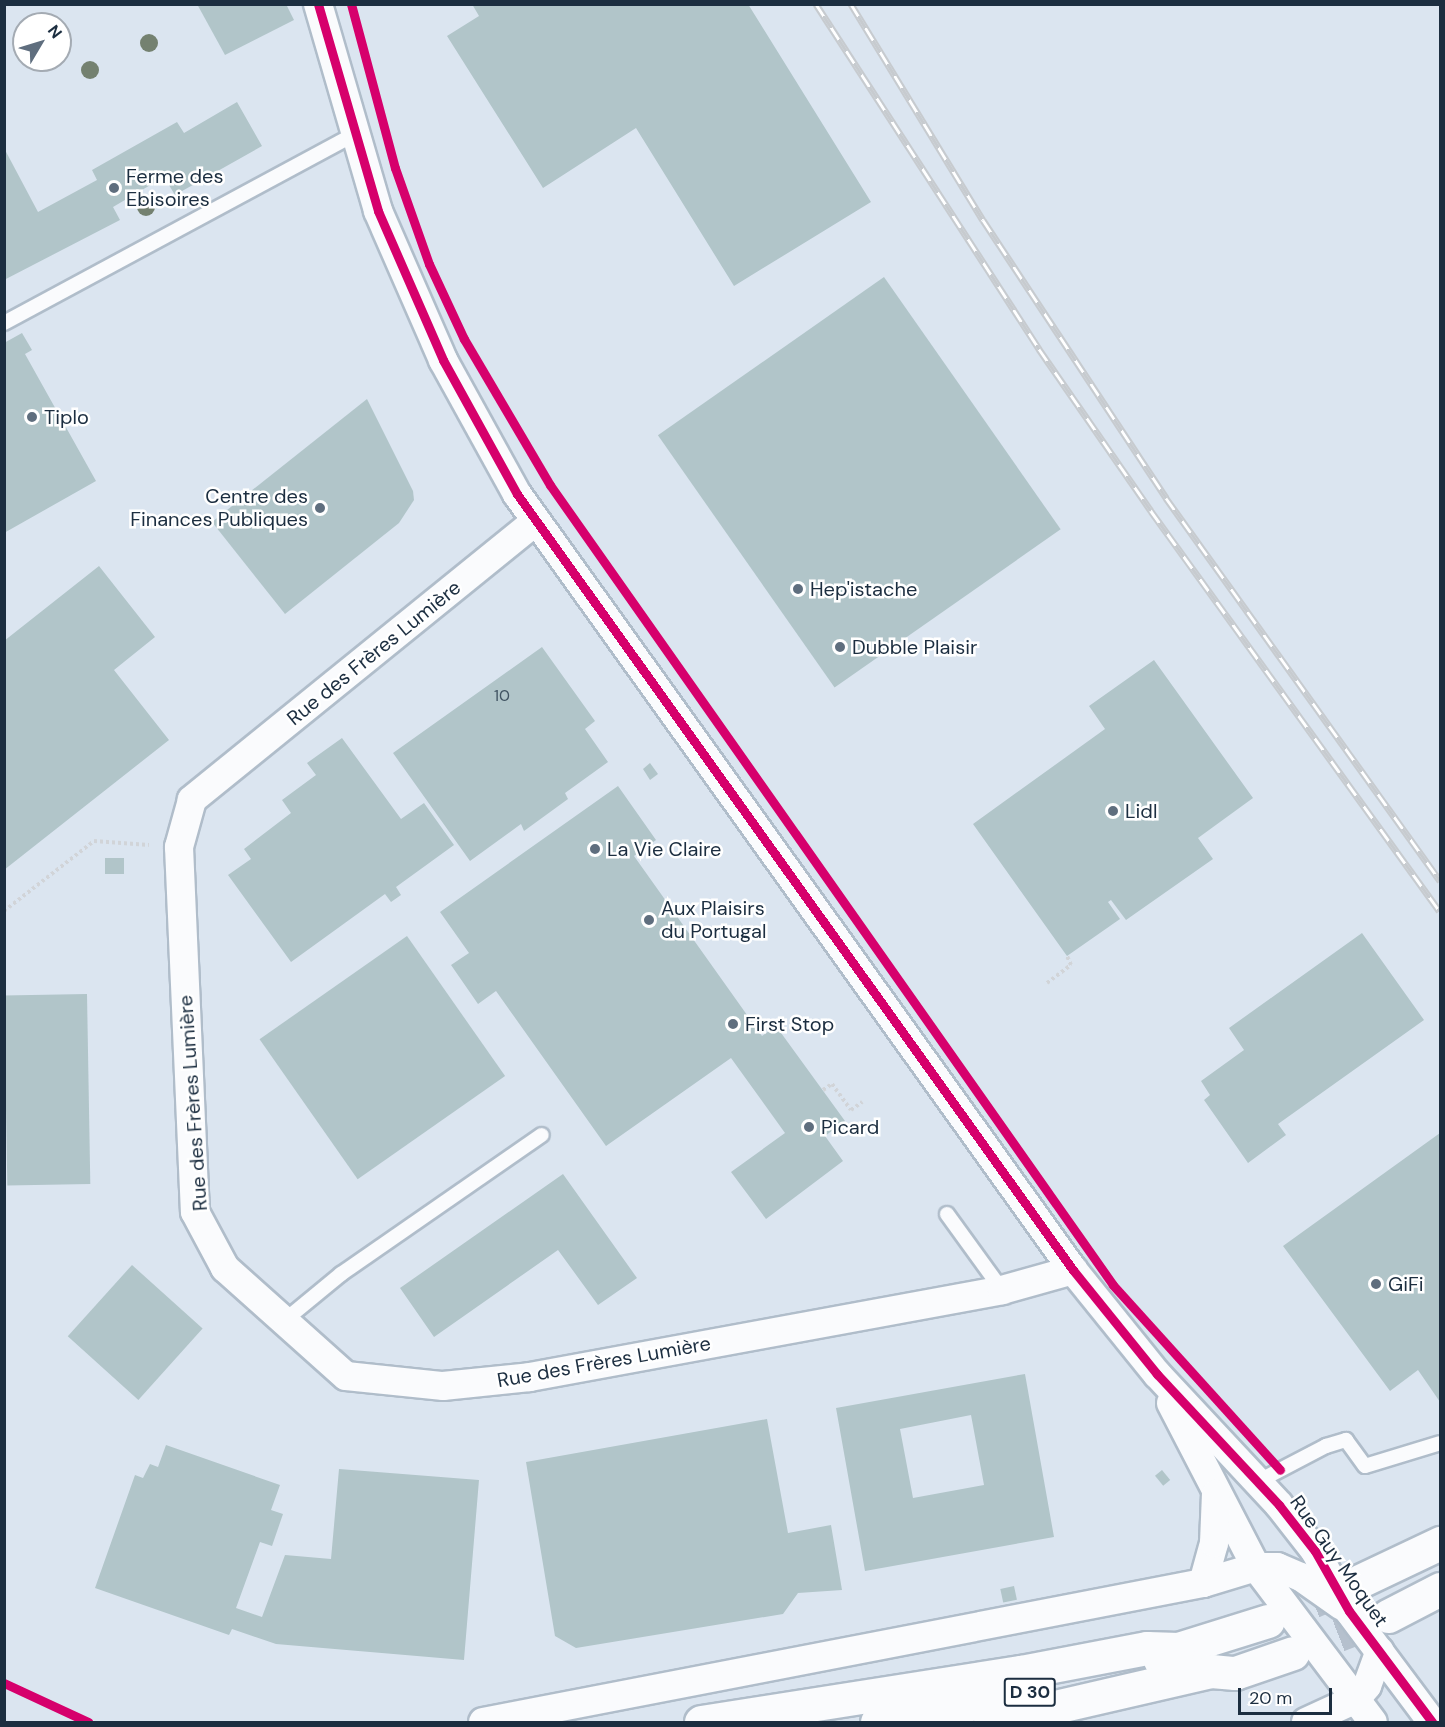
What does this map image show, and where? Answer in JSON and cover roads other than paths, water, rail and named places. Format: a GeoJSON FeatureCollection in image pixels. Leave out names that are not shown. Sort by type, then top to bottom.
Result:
{"type":"FeatureCollection","features":[{"type":"Feature","properties":{"kind":"main road"},"geometry":{"type":"LineString","coordinates":[[1355,1596],[1440,1543]]}},
{"type":"Feature","properties":{"kind":"main road"},"geometry":{"type":"LineString","coordinates":[[1388,1616],[1440,1589]]}},
{"type":"Feature","properties":{"kind":"main road","name":"D 30"},"geometry":{"type":"LineString","coordinates":[[877,1722],[1153,1664],[1178,1649],[1268,1621]]}},
{"type":"Feature","properties":{"kind":"main road"},"geometry":{"type":"LineString","coordinates":[[701,1722],[1022,1672],[1147,1648],[1178,1649]]}},
{"type":"Feature","properties":{"kind":"main road","name":"D 30"},"geometry":{"type":"LineString","coordinates":[[990,1722],[1211,1671],[1235,1673],[1293,1653]]}},
{"type":"Feature","properties":{"kind":"main road"},"geometry":{"type":"LineString","coordinates":[[1079,1722],[1213,1689],[1235,1673]]}},
{"type":"Feature","properties":{"kind":"street"},"geometry":{"type":"LineString","coordinates":[[318,4],[378,211],[443,360],[517,494],[1073,1270],[1157,1374],[1216,1494],[1256,1567],[1373,1722]]}},
{"type":"Feature","properties":{"kind":"street","name":"Rue des Frères Lumière"},"geometry":{"type":"LineString","coordinates":[[537,521],[192,800],[179,847],[195,1212],[225,1268],[346,1376],[443,1386],[530,1377],[1002,1290],[1073,1270]]}},
{"type":"Feature","properties":{"kind":"street","name":"Rue Guy Moquet"},"geometry":{"type":"LineString","coordinates":[[1157,1374],[1257,1482],[1355,1596],[1380,1651],[1432,1722]]}},
{"type":"Feature","properties":{"kind":"street"},"geometry":{"type":"LineString","coordinates":[[1203,1583],[1214,1543],[1216,1494]]}},
{"type":"Feature","properties":{"kind":"street"},"geometry":{"type":"LineString","coordinates":[[483,1722],[1203,1583],[1256,1567],[1277,1567],[1355,1596]]}},
{"type":"Feature","properties":{"kind":"street"},"geometry":{"type":"LineString","coordinates":[[1306,1722],[1356,1699],[1367,1686],[1380,1651]]}},
{"type":"Feature","properties":{"kind":"lane"},"geometry":{"type":"LineString","coordinates":[[4,322],[355,135]]}},
{"type":"Feature","properties":{"kind":"lane"},"geometry":{"type":"LineString","coordinates":[[284,1321],[341,1274],[542,1135]]}},
{"type":"Feature","properties":{"kind":"lane"},"geometry":{"type":"LineString","coordinates":[[947,1214],[1002,1290]]}},
{"type":"Feature","properties":{"kind":"lane"},"geometry":{"type":"LineString","coordinates":[[1257,1482],[1326,1446],[1346,1440],[1365,1466],[1440,1443]]}},
{"type":"Feature","properties":{"kind":"tunnel"},"geometry":{"type":"LineString","coordinates":[[1268,1621],[1353,1584]]}},
{"type":"Feature","properties":{"kind":"tunnel"},"geometry":{"type":"LineString","coordinates":[[1293,1653],[1388,1616]]}},
{"type":"Feature","properties":{"kind":"railway"},"geometry":{"type":"LineString","coordinates":[[816,4],[1039,349],[1151,511],[1440,911]]}},
{"type":"Feature","properties":{"kind":"railway"},"geometry":{"type":"LineString","coordinates":[[851,4],[983,220],[1166,498],[1440,881]]}},
{"type":"Feature","properties":{"kind":"place","name":"Ferme des Ebisoires"},"geometry":{"type":"Point","coordinates":[114,188]}},
{"type":"Feature","properties":{"kind":"place","name":"Tiplo"},"geometry":{"type":"Point","coordinates":[32,417]}},
{"type":"Feature","properties":{"kind":"place","name":"Centre des Finances Publiques"},"geometry":{"type":"Point","coordinates":[320,508]}},
{"type":"Feature","properties":{"kind":"place","name":"Hep'istache"},"geometry":{"type":"Point","coordinates":[798,589]}},
{"type":"Feature","properties":{"kind":"place","name":"Dubble Plaisir"},"geometry":{"type":"Point","coordinates":[840,647]}},
{"type":"Feature","properties":{"kind":"place","name":"Lidl"},"geometry":{"type":"Point","coordinates":[1113,811]}},
{"type":"Feature","properties":{"kind":"place","name":"La Vie Claire"},"geometry":{"type":"Point","coordinates":[595,849]}},
{"type":"Feature","properties":{"kind":"place","name":"Aux Plaisirs du Portugal"},"geometry":{"type":"Point","coordinates":[649,920]}},
{"type":"Feature","properties":{"kind":"place","name":"First Stop"},"geometry":{"type":"Point","coordinates":[733,1024]}},
{"type":"Feature","properties":{"kind":"place","name":"Picard"},"geometry":{"type":"Point","coordinates":[809,1127]}},
{"type":"Feature","properties":{"kind":"place","name":"GiFi"},"geometry":{"type":"Point","coordinates":[1376,1284]}}]}
